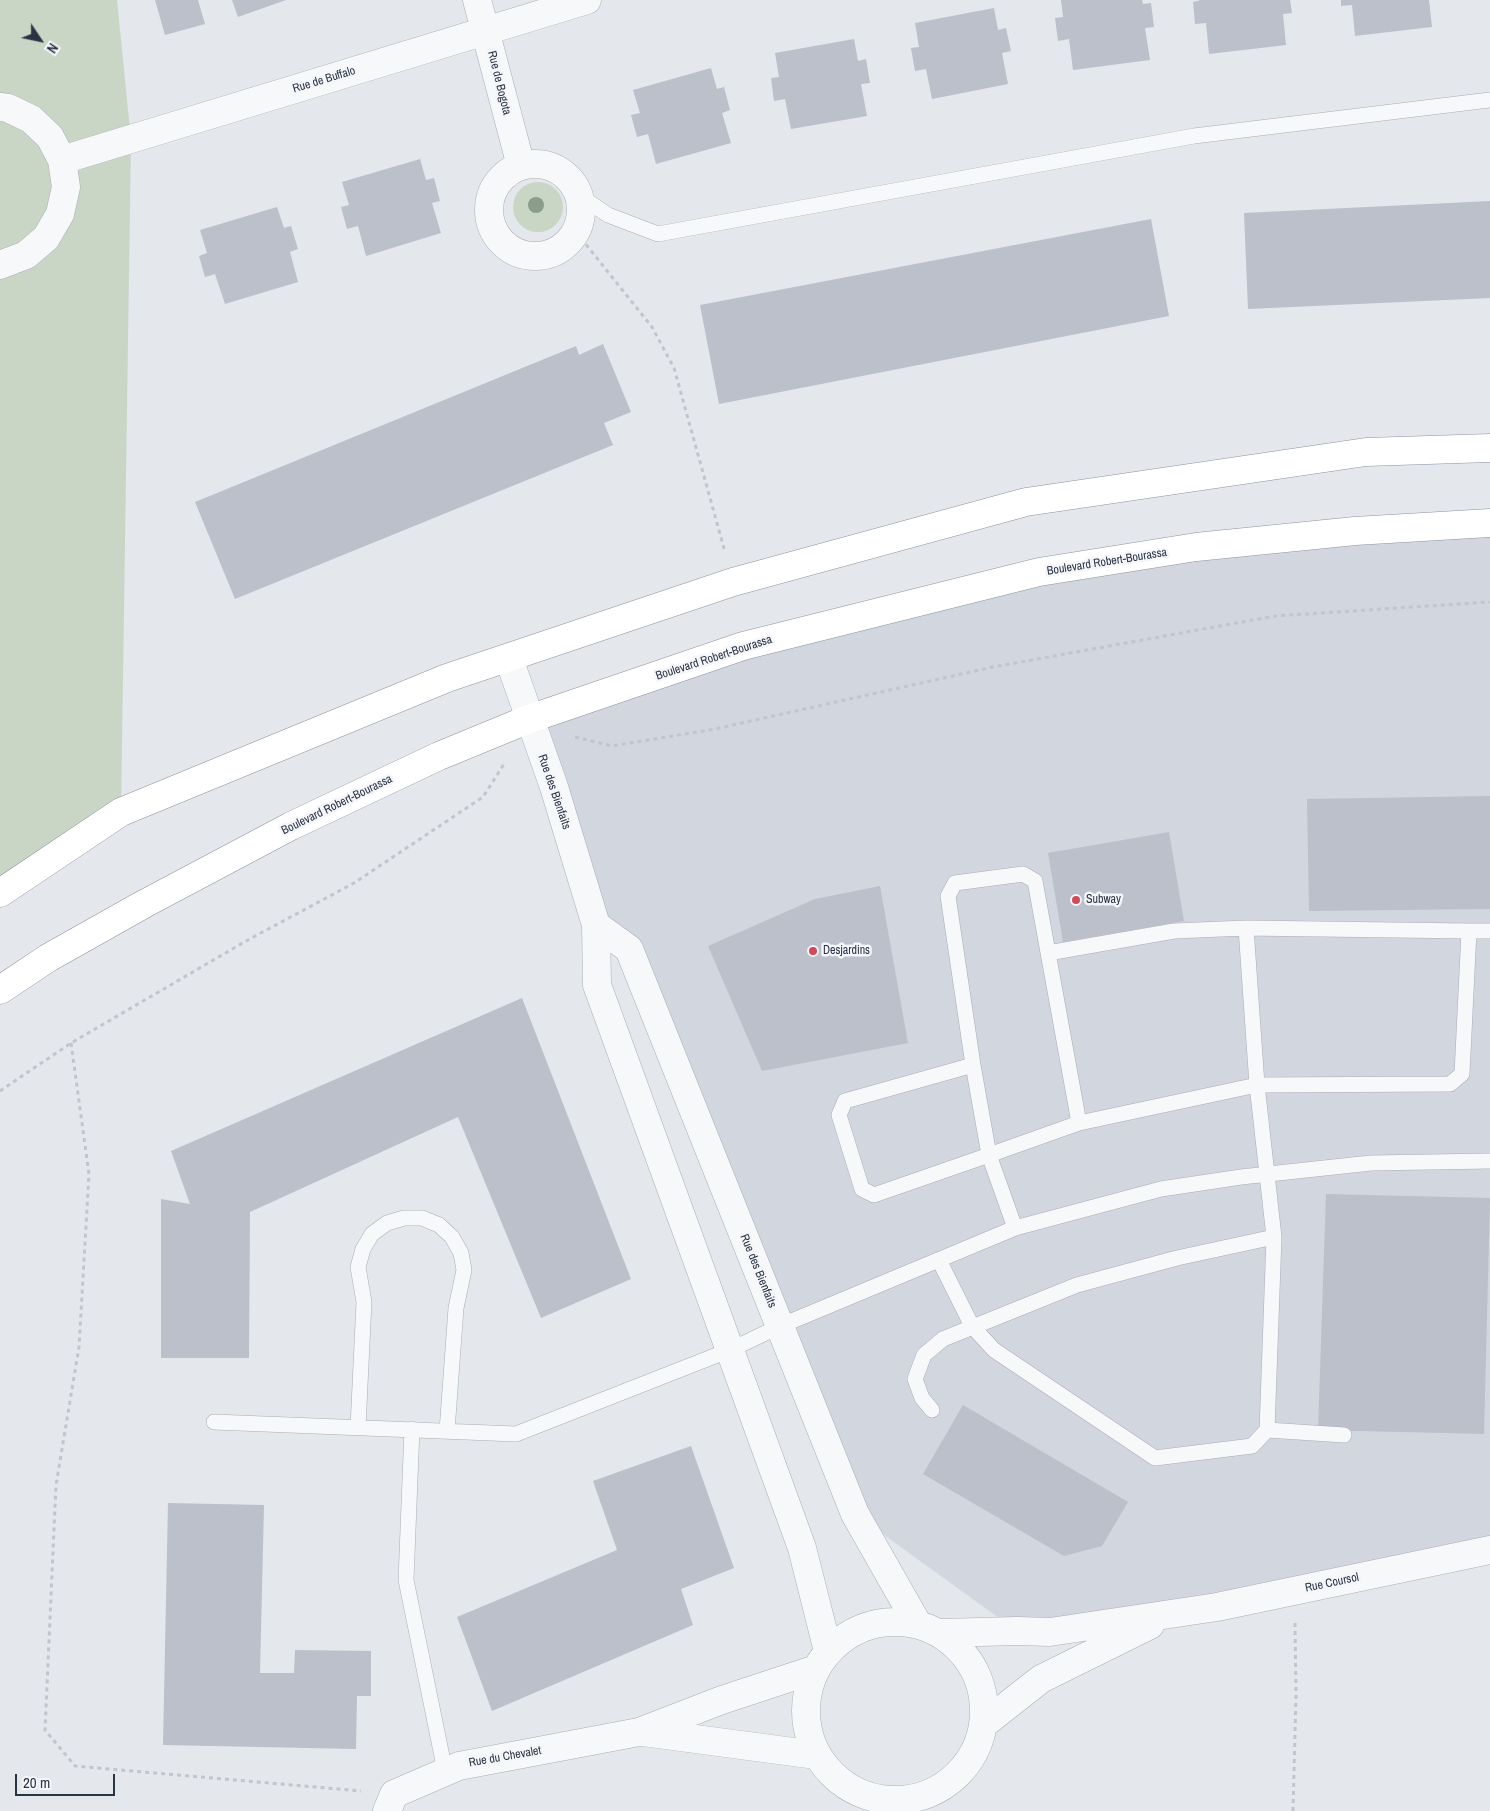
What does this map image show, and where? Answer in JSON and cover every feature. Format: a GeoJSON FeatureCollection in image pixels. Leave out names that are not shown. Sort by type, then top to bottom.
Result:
{"type":"FeatureCollection","features":[{"type":"Feature","properties":{"kind":"highway"},"geometry":{"type":"LineString","coordinates":[[0,893],[121,812],[447,678],[509,659],[733,582],[1026,502],[1366,452],[1490,448]]}},
{"type":"Feature","properties":{"kind":"highway","name":"Boulevard Robert-Bourassa"},"geometry":{"type":"LineString","coordinates":[[0,990],[48,958],[291,826],[439,756],[529,719],[743,646],[1039,572],[1196,548],[1355,531],[1490,523]]}},
{"type":"Feature","properties":{"kind":"street","name":"Rue de Bogota"},"geometry":{"type":"LineString","coordinates":[[477,0],[521,166]]}},
{"type":"Feature","properties":{"kind":"street","name":"Rue de Buffalo"},"geometry":{"type":"LineString","coordinates":[[62,160],[132,140],[486,29],[587,0]]}},
{"type":"Feature","properties":{"kind":"street"},"geometry":{"type":"LineString","coordinates":[[0,107],[8,108],[31,119],[50,137],[62,160],[66,187],[60,214],[46,238],[26,255],[0,265]]}},
{"type":"Feature","properties":{"kind":"street"},"geometry":{"type":"LineString","coordinates":[[535,163],[550,166],[563,172],[573,183],[580,196],[582,211],[580,226],[562,249],[548,255],[534,257],[519,254],[506,247],[496,236],[490,216],[491,195],[498,182],[508,172],[521,166],[535,163]]}},
{"type":"Feature","properties":{"kind":"street","name":"Rue des Bienfaits"},"geometry":{"type":"LineString","coordinates":[[509,659],[554,787],[596,926],[597,985],[802,1548],[822,1660]]}},
{"type":"Feature","properties":{"kind":"street","name":"Rue des Bienfaits"},"geometry":{"type":"LineString","coordinates":[[596,926],[629,949],[855,1514],[929,1628]]}},
{"type":"Feature","properties":{"kind":"street","name":"Rue Coursol"},"geometry":{"type":"LineString","coordinates":[[822,1660],[847,1635],[869,1625],[892,1621],[929,1628],[1050,1632],[1217,1608],[1490,1550]]}},
{"type":"Feature","properties":{"kind":"street","name":"Rue Coursol"},"geometry":{"type":"LineString","coordinates":[[984,1722],[1041,1679],[1173,1614]]}},
{"type":"Feature","properties":{"kind":"street"},"geometry":{"type":"LineString","coordinates":[[822,1660],[806,1697],[806,1727],[816,1755],[835,1778],[866,1804],[898,1801],[926,1803],[967,1766],[979,1745],[984,1722],[984,1696],[976,1671],[961,1650],[929,1628]]}},
{"type":"Feature","properties":{"kind":"street","name":"Rue du Chevalet"},"geometry":{"type":"LineString","coordinates":[[391,1802],[444,1771],[459,1766],[639,1732],[822,1660]]}},
{"type":"Feature","properties":{"kind":"street","name":"Rue du Chevalet"},"geometry":{"type":"LineString","coordinates":[[639,1732],[816,1755]]}},
{"type":"Feature","properties":{"kind":"lane"},"geometry":{"type":"LineString","coordinates":[[580,196],[608,215],[658,234],[1194,136],[1490,100]]}},
{"type":"Feature","properties":{"kind":"lane"},"geometry":{"type":"LineString","coordinates":[[1015,1228],[990,1155],[973,1065],[948,896],[955,883],[1023,874],[1035,881],[1079,1123]]}},
{"type":"Feature","properties":{"kind":"lane"},"geometry":{"type":"LineString","coordinates":[[940,1260],[972,1326],[994,1350],[1155,1458],[1252,1446],[1267,1430],[1274,1237],[1257,1085],[1246,928]]}},
{"type":"Feature","properties":{"kind":"lane"},"geometry":{"type":"LineString","coordinates":[[1048,953],[1174,931],[1246,928],[1490,931]]}},
{"type":"Feature","properties":{"kind":"lane"},"geometry":{"type":"LineString","coordinates":[[973,1065],[845,1101],[839,1115],[862,1189],[874,1195],[1079,1123],[1257,1085],[1450,1084],[1462,1074],[1469,931]]}},
{"type":"Feature","properties":{"kind":"lane"},"geometry":{"type":"LineString","coordinates":[[214,1422],[516,1434],[730,1350],[780,1326],[1015,1228],[1161,1189],[1266,1174],[1371,1163],[1490,1161]]}},
{"type":"Feature","properties":{"kind":"lane"},"geometry":{"type":"LineString","coordinates":[[358,1427],[364,1302],[358,1267],[362,1249],[372,1234],[387,1223],[404,1218],[422,1218],[439,1225],[452,1237],[461,1253],[464,1270],[456,1308],[447,1431]]}},
{"type":"Feature","properties":{"kind":"lane"},"geometry":{"type":"LineString","coordinates":[[932,1410],[922,1398],[915,1379],[924,1355],[943,1339],[1077,1285],[1177,1258],[1274,1237]]}},
{"type":"Feature","properties":{"kind":"lane"},"geometry":{"type":"LineString","coordinates":[[412,1430],[406,1580],[444,1771]]}},
{"type":"Feature","properties":{"kind":"lane"},"geometry":{"type":"LineString","coordinates":[[1267,1430],[1344,1435]]}},
{"type":"Feature","properties":{"kind":"path"},"geometry":{"type":"LineString","coordinates":[[576,232],[652,327],[674,368],[733,582]]}},
{"type":"Feature","properties":{"kind":"path"},"geometry":{"type":"LineString","coordinates":[[573,737],[612,746],[714,729],[993,667],[1275,616],[1490,602]]}},
{"type":"Feature","properties":{"kind":"path"},"geometry":{"type":"LineString","coordinates":[[0,1091],[71,1043],[246,941],[354,884],[483,797],[504,764]]}},
{"type":"Feature","properties":{"kind":"path"},"geometry":{"type":"LineString","coordinates":[[71,1043],[90,1174],[79,1347],[56,1485],[45,1730],[75,1766],[391,1802]]}},
{"type":"Feature","properties":{"kind":"path"},"geometry":{"type":"LineString","coordinates":[[1293,1811],[1296,1695],[1295,1591]]}},
{"type":"Feature","properties":{"kind":"shaded area"},"geometry":{"type":"Polygon","coordinates":[[[1490,523],[1490,1550],[1017,1631],[855,1514],[629,949],[596,925],[529,719],[1039,572],[1490,523]]]}},
{"type":"Feature","properties":{"kind":"green space"},"geometry":{"type":"Polygon","coordinates":[[[0,0],[117,0],[131,140],[121,812],[0,893],[0,0]]]}},
{"type":"Feature","properties":{"kind":"green space"},"geometry":{"type":"Polygon","coordinates":[[[538,182],[552,186],[559,193],[563,207],[559,221],[552,228],[538,232],[524,228],[517,221],[513,207],[517,193],[524,186],[538,182]]]}},
{"type":"Feature","properties":{"kind":"building"},"geometry":{"type":"Polygon","coordinates":[[[155,0],[198,0],[205,24],[165,35],[155,0]]]}},
{"type":"Feature","properties":{"kind":"building"},"geometry":{"type":"Polygon","coordinates":[[[232,0],[286,0],[238,17],[232,0]]]}},
{"type":"Feature","properties":{"kind":"building"},"geometry":{"type":"Polygon","coordinates":[[[1061,0],[1142,0],[1143,4],[1151,3],[1154,27],[1145,28],[1150,60],[1073,70],[1069,39],[1058,41],[1055,18],[1063,17],[1061,0]]]}},
{"type":"Feature","properties":{"kind":"building"},"geometry":{"type":"Polygon","coordinates":[[[1201,0],[1290,0],[1292,13],[1283,14],[1286,45],[1209,54],[1206,23],[1195,24],[1193,2],[1201,0]]]}},
{"type":"Feature","properties":{"kind":"building"},"geometry":{"type":"Polygon","coordinates":[[[1341,0],[1429,0],[1432,27],[1355,36],[1352,5],[1341,6],[1341,0]]]}},
{"type":"Feature","properties":{"kind":"building"},"geometry":{"type":"Polygon","coordinates":[[[994,8],[998,30],[1006,28],[1011,51],[1002,53],[1008,84],[932,99],[926,69],[915,71],[911,48],[919,47],[915,23],[994,8]]]}},
{"type":"Feature","properties":{"kind":"building"},"geometry":{"type":"Polygon","coordinates":[[[854,39],[858,61],[866,59],[870,83],[861,84],[867,116],[791,129],[785,99],[774,101],[771,78],[779,77],[775,53],[854,39]]]}},
{"type":"Feature","properties":{"kind":"building"},"geometry":{"type":"Polygon","coordinates":[[[711,68],[717,89],[724,87],[730,110],[722,113],[731,143],[656,164],[648,134],[637,137],[631,115],[640,113],[633,90],[711,68]]]}},
{"type":"Feature","properties":{"kind":"building"},"geometry":{"type":"Polygon","coordinates":[[[420,159],[426,180],[434,178],[440,201],[432,203],[441,233],[366,256],[358,226],[347,229],[341,207],[349,205],[342,182],[420,159]]]}},
{"type":"Feature","properties":{"kind":"building"},"geometry":{"type":"Polygon","coordinates":[[[1490,201],[1490,298],[1248,309],[1244,213],[1490,201]]]}},
{"type":"Feature","properties":{"kind":"building"},"geometry":{"type":"Polygon","coordinates":[[[277,207],[284,228],[291,226],[298,249],[290,252],[298,282],[225,304],[215,274],[205,277],[199,256],[207,253],[200,230],[277,207]]]}},
{"type":"Feature","properties":{"kind":"building"},"geometry":{"type":"Polygon","coordinates":[[[1151,219],[1169,316],[719,404],[700,305],[1151,219]]]}},
{"type":"Feature","properties":{"kind":"building"},"geometry":{"type":"Polygon","coordinates":[[[603,344],[631,412],[604,423],[613,445],[235,599],[195,502],[576,346],[579,355],[603,344]]]}},
{"type":"Feature","properties":{"kind":"building"},"geometry":{"type":"Polygon","coordinates":[[[1490,796],[1490,909],[1309,911],[1307,799],[1490,796]]]}},
{"type":"Feature","properties":{"kind":"building"},"geometry":{"type":"Polygon","coordinates":[[[1169,832],[1184,921],[1063,942],[1048,853],[1169,832]]]}},
{"type":"Feature","properties":{"kind":"building"},"geometry":{"type":"Polygon","coordinates":[[[880,886],[908,1043],[762,1071],[708,946],[815,899],[880,886]]]}},
{"type":"Feature","properties":{"kind":"building"},"geometry":{"type":"Polygon","coordinates":[[[522,998],[631,1279],[541,1318],[458,1117],[250,1212],[249,1358],[161,1358],[161,1199],[190,1204],[171,1151],[522,998]]]}},
{"type":"Feature","properties":{"kind":"building"},"geometry":{"type":"Polygon","coordinates":[[[1326,1194],[1490,1198],[1484,1434],[1318,1430],[1326,1194]]]}},
{"type":"Feature","properties":{"kind":"building"},"geometry":{"type":"Polygon","coordinates":[[[963,1405],[1128,1502],[1102,1546],[1064,1556],[923,1474],[963,1405]]]}},
{"type":"Feature","properties":{"kind":"building"},"geometry":{"type":"Polygon","coordinates":[[[691,1446],[734,1568],[681,1589],[693,1625],[492,1711],[457,1617],[617,1550],[593,1481],[691,1446]]]}},
{"type":"Feature","properties":{"kind":"building"},"geometry":{"type":"Polygon","coordinates":[[[168,1503],[264,1505],[260,1673],[294,1673],[295,1650],[371,1651],[371,1696],[357,1696],[356,1749],[163,1745],[168,1503]]]}},
{"type":"Feature","properties":{"kind":"place","name":"Subway"},"geometry":{"type":"Point","coordinates":[1076,900]}},
{"type":"Feature","properties":{"kind":"place","name":"Desjardins"},"geometry":{"type":"Point","coordinates":[813,951]}}]}
